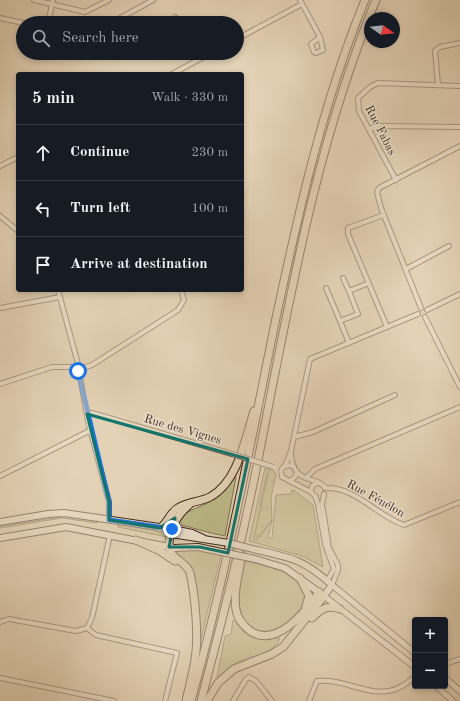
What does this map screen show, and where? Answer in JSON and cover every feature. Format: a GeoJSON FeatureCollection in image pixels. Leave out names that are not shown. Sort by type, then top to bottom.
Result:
{"type":"FeatureCollection","features":[{"type":"Feature","properties":{"kind":"highway"},"geometry":{"type":"LineString","coordinates":[[191,701],[228,552],[297,219],[315,149],[338,71],[365,0]]}},
{"type":"Feature","properties":{"kind":"highway"},"geometry":{"type":"LineString","coordinates":[[201,701],[233,574],[260,451],[300,254],[324,153],[347,78],[376,0]]}},
{"type":"Feature","properties":{"kind":"highway"},"geometry":{"type":"LineString","coordinates":[[160,528],[166,523],[178,507],[189,505],[216,492],[231,474],[238,461],[264,376]]}},
{"type":"Feature","properties":{"kind":"highway"},"geometry":{"type":"LineString","coordinates":[[260,451],[262,462],[238,574],[236,610],[239,618],[246,628],[254,634],[267,636],[276,634],[287,628],[322,594]]}},
{"type":"Feature","properties":{"kind":"highway"},"geometry":{"type":"LineString","coordinates":[[186,701],[197,645],[190,577],[187,568],[171,554],[169,547],[178,515],[189,505]]}},
{"type":"Feature","properties":{"kind":"highway"},"geometry":{"type":"LineString","coordinates":[[136,540],[160,551],[176,562],[190,577]]}},
{"type":"Feature","properties":{"kind":"highway"},"geometry":{"type":"LineString","coordinates":[[300,578],[309,596],[304,610]]}},
{"type":"Feature","properties":{"kind":"highway"},"geometry":{"type":"LineString","coordinates":[[207,701],[214,687],[227,674],[248,662],[280,650],[305,622],[322,594]]}},
{"type":"Feature","properties":{"kind":"highway"},"geometry":{"type":"LineString","coordinates":[[305,622],[324,608],[331,606],[340,609]]}},
{"type":"Feature","properties":{"kind":"main road"},"geometry":{"type":"LineString","coordinates":[[0,522],[57,513],[160,528],[172,532],[192,533],[214,541],[300,561],[330,583],[322,594],[277,564],[200,547],[183,549],[169,547],[66,527],[0,538]]}},
{"type":"Feature","properties":{"kind":"street"},"geometry":{"type":"LineString","coordinates":[[34,0],[80,11],[89,11],[109,0]]}},
{"type":"Feature","properties":{"kind":"street"},"geometry":{"type":"LineString","coordinates":[[50,16],[53,0]]}},
{"type":"Feature","properties":{"kind":"street"},"geometry":{"type":"LineString","coordinates":[[124,16],[153,0]]}},
{"type":"Feature","properties":{"kind":"street"},"geometry":{"type":"LineString","coordinates":[[244,35],[301,2],[320,37]]}},
{"type":"Feature","properties":{"kind":"street"},"geometry":{"type":"LineString","coordinates":[[0,18],[16,21]]}},
{"type":"Feature","properties":{"kind":"street"},"geometry":{"type":"LineString","coordinates":[[438,85],[435,51],[440,47],[460,43]]}},
{"type":"Feature","properties":{"kind":"street"},"geometry":{"type":"LineString","coordinates":[[175,72],[194,60]]}},
{"type":"Feature","properties":{"kind":"street","name":"Rue Fabas"},"geometry":{"type":"LineString","coordinates":[[396,180],[359,111],[357,102],[363,92],[370,87],[384,83],[460,86]]}},
{"type":"Feature","properties":{"kind":"street"},"geometry":{"type":"LineString","coordinates":[[369,129],[379,126],[460,127]]}},
{"type":"Feature","properties":{"kind":"street"},"geometry":{"type":"LineString","coordinates":[[421,308],[384,215],[377,192],[379,188],[460,146]]}},
{"type":"Feature","properties":{"kind":"street"},"geometry":{"type":"LineString","coordinates":[[0,166],[16,158]]}},
{"type":"Feature","properties":{"kind":"street"},"geometry":{"type":"LineString","coordinates":[[384,215],[348,228],[348,234],[387,327]]}},
{"type":"Feature","properties":{"kind":"street"},"geometry":{"type":"LineString","coordinates":[[0,216],[16,229]]}},
{"type":"Feature","properties":{"kind":"street"},"geometry":{"type":"LineString","coordinates":[[406,269],[449,246]]}},
{"type":"Feature","properties":{"kind":"street"},"geometry":{"type":"LineString","coordinates":[[340,321],[358,314],[343,278]]}},
{"type":"Feature","properties":{"kind":"street"},"geometry":{"type":"LineString","coordinates":[[349,291],[369,283]]}},
{"type":"Feature","properties":{"kind":"street"},"geometry":{"type":"LineString","coordinates":[[326,288],[349,343]]}},
{"type":"Feature","properties":{"kind":"street"},"geometry":{"type":"LineString","coordinates":[[59,292],[109,502],[109,520]]}},
{"type":"Feature","properties":{"kind":"street"},"geometry":{"type":"LineString","coordinates":[[0,384],[52,367],[83,368],[92,365],[178,310],[184,300],[182,292]]}},
{"type":"Feature","properties":{"kind":"street"},"geometry":{"type":"LineString","coordinates":[[421,308],[427,310],[460,294]]}},
{"type":"Feature","properties":{"kind":"street"},"geometry":{"type":"LineString","coordinates":[[0,308],[60,297]]}},
{"type":"Feature","properties":{"kind":"street"},"geometry":{"type":"LineString","coordinates":[[330,583],[334,567],[325,544],[318,504],[315,496],[311,492],[284,479],[281,473],[291,451],[310,359],[418,314],[418,311],[421,308]]}},
{"type":"Feature","properties":{"kind":"street"},"geometry":{"type":"LineString","coordinates":[[425,317],[428,314],[427,310]]}},
{"type":"Feature","properties":{"kind":"street"},"geometry":{"type":"LineString","coordinates":[[418,314],[421,318],[425,317]]}},
{"type":"Feature","properties":{"kind":"street"},"geometry":{"type":"LineString","coordinates":[[425,317],[460,387]]}},
{"type":"Feature","properties":{"kind":"street"},"geometry":{"type":"LineString","coordinates":[[294,436],[313,432],[395,395]]}},
{"type":"Feature","properties":{"kind":"street"},"geometry":{"type":"LineString","coordinates":[[306,478],[316,469],[460,407]]}},
{"type":"Feature","properties":{"kind":"street","name":"Rue des Vignes"},"geometry":{"type":"LineString","coordinates":[[87,414],[92,413],[274,467],[284,467]]}},
{"type":"Feature","properties":{"kind":"street"},"geometry":{"type":"LineString","coordinates":[[0,476],[91,430]]}},
{"type":"Feature","properties":{"kind":"street"},"geometry":{"type":"LineString","coordinates":[[291,451],[294,467],[297,472],[306,478],[323,485],[325,488],[322,504],[329,548],[338,565],[338,570],[330,583]]}},
{"type":"Feature","properties":{"kind":"street","name":"Rue des Vignes"},"geometry":{"type":"LineString","coordinates":[[274,467],[281,473]]}},
{"type":"Feature","properties":{"kind":"street"},"geometry":{"type":"LineString","coordinates":[[284,467],[294,467]]}},
{"type":"Feature","properties":{"kind":"street"},"geometry":{"type":"LineString","coordinates":[[290,481],[296,477],[297,472]]}},
{"type":"Feature","properties":{"kind":"street"},"geometry":{"type":"LineString","coordinates":[[311,492],[312,486],[317,483]]}},
{"type":"Feature","properties":{"kind":"street","name":"Rue Fénélon"},"geometry":{"type":"LineString","coordinates":[[325,488],[339,489],[404,525],[460,502]]}},
{"type":"Feature","properties":{"kind":"street"},"geometry":{"type":"LineString","coordinates":[[315,496],[320,497],[324,494]]}},
{"type":"Feature","properties":{"kind":"street"},"geometry":{"type":"LineString","coordinates":[[88,628],[92,618],[110,535]]}},
{"type":"Feature","properties":{"kind":"street"},"geometry":{"type":"LineString","coordinates":[[330,583],[412,651]]}},
{"type":"Feature","properties":{"kind":"street"},"geometry":{"type":"LineString","coordinates":[[322,594],[412,665]]}},
{"type":"Feature","properties":{"kind":"street"},"geometry":{"type":"LineString","coordinates":[[1,620],[14,620],[76,631],[88,628]]}},
{"type":"Feature","properties":{"kind":"street"},"geometry":{"type":"LineString","coordinates":[[88,628],[96,635],[177,653],[165,701]]}},
{"type":"Feature","properties":{"kind":"street"},"geometry":{"type":"LineString","coordinates":[[448,663],[460,659]]}},
{"type":"Feature","properties":{"kind":"street"},"geometry":{"type":"LineString","coordinates":[[233,701],[249,677],[256,681],[272,701]]}},
{"type":"Feature","properties":{"kind":"street"},"geometry":{"type":"LineString","coordinates":[[0,678],[114,701]]}},
{"type":"Feature","properties":{"kind":"street"},"geometry":{"type":"LineString","coordinates":[[309,701],[318,681],[328,680],[383,692],[398,687],[412,679]]}},
{"type":"Feature","properties":{"kind":"street"},"geometry":{"type":"LineString","coordinates":[[448,681],[460,691]]}},
{"type":"Feature","properties":{"kind":"street"},"geometry":{"type":"LineString","coordinates":[[439,689],[453,701]]}},
{"type":"Feature","properties":{"kind":"highlighted area"},"geometry":{"type":"Polygon","coordinates":[[[87,414],[248,459],[228,553],[200,547],[169,547],[175,518],[160,528],[109,520],[109,502],[87,414]]]}},
{"type":"Feature","properties":{"kind":"green space"},"geometry":{"type":"Polygon","coordinates":[[[265,468],[269,469],[261,498],[260,537],[272,520],[268,538],[272,538],[276,495],[291,494],[292,490],[295,491],[313,505],[323,567],[302,556],[249,541],[265,468]]]}},
{"type":"Feature","properties":{"kind":"green space"},"geometry":{"type":"Polygon","coordinates":[[[269,469],[274,471],[276,475],[271,497],[272,520],[256,540],[254,539],[269,469]]]}},
{"type":"Feature","properties":{"kind":"green space"},"geometry":{"type":"Polygon","coordinates":[[[236,477],[225,536],[177,524],[179,519],[187,513],[211,501],[230,481],[236,477]]]}},
{"type":"Feature","properties":{"kind":"green space"},"geometry":{"type":"Polygon","coordinates":[[[68,516],[97,520],[97,523],[62,518],[0,528],[0,526],[68,516]]]}},
{"type":"Feature","properties":{"kind":"green space"},"geometry":{"type":"Polygon","coordinates":[[[118,524],[166,532],[167,537],[118,527],[118,524]]]}},
{"type":"Feature","properties":{"kind":"green space"},"geometry":{"type":"Polygon","coordinates":[[[173,550],[199,550],[221,555],[199,647],[186,562],[173,550]]]}},
{"type":"Feature","properties":{"kind":"green space"},"geometry":{"type":"Polygon","coordinates":[[[245,561],[280,571],[301,586],[306,594],[296,614],[287,623],[266,631],[256,630],[247,624],[241,612],[239,599],[245,561]]]}},
{"type":"Feature","properties":{"kind":"green space"},"geometry":{"type":"Polygon","coordinates":[[[233,620],[244,632],[253,638],[280,638],[273,648],[262,654],[238,662],[217,677],[225,636],[231,634],[233,620]]]}},
{"type":"Feature","properties":{"kind":"route"},"geometry":{"type":"LineString","coordinates":[[78,371],[88,421],[109,502],[109,520],[172,529]]}}]}
